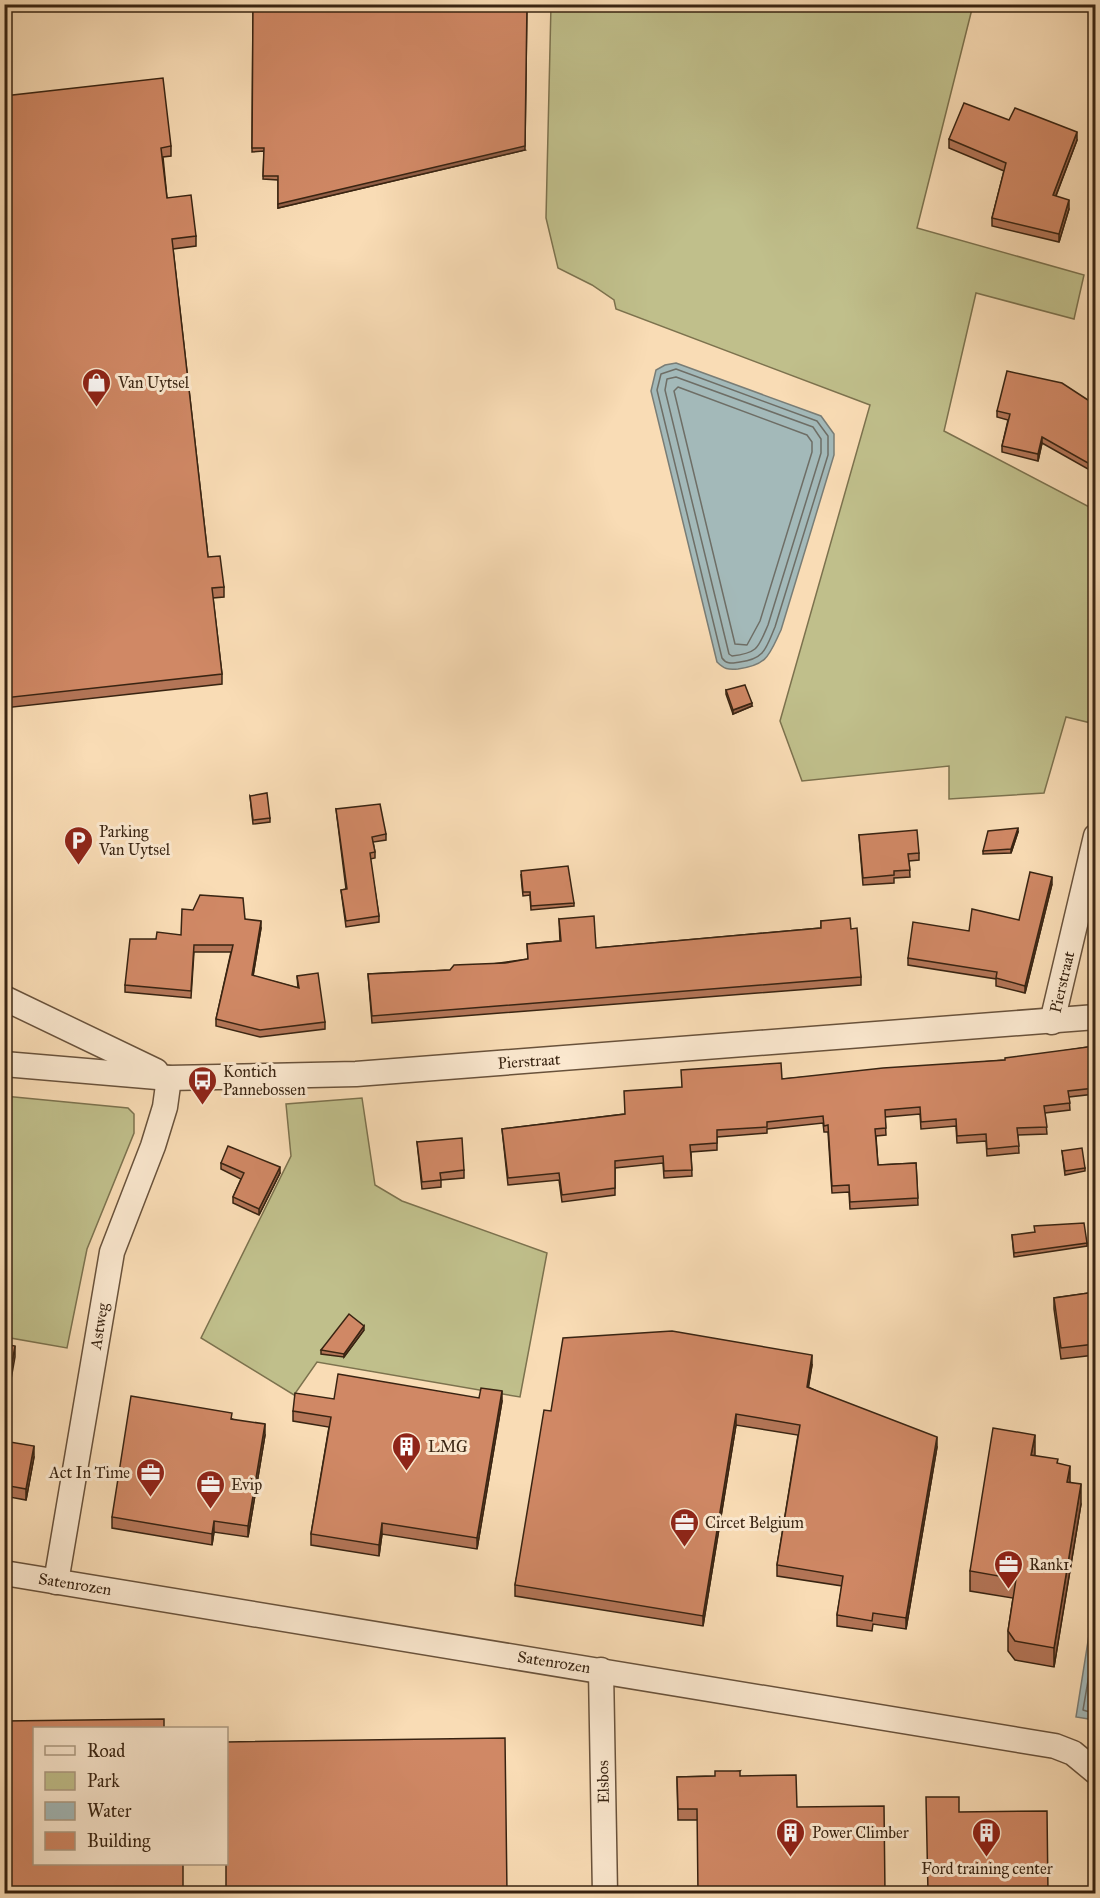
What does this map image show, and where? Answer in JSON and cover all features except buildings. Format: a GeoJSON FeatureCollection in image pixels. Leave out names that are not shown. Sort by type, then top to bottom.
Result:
{"type":"FeatureCollection","features":[{"type":"Feature","properties":{"kind":"street","name":"Pierstraat"},"geometry":{"type":"LineString","coordinates":[[1052,1022],[1095,837]]}},
{"type":"Feature","properties":{"kind":"street"},"geometry":{"type":"LineString","coordinates":[[4,998],[169,1078]]}},
{"type":"Feature","properties":{"kind":"street","name":"Pierstraat"},"geometry":{"type":"LineString","coordinates":[[4,1064],[169,1078],[356,1074],[1095,1017]]}},
{"type":"Feature","properties":{"kind":"street","name":"Astweg"},"geometry":{"type":"LineString","coordinates":[[57,1582],[112,1252],[153,1146],[165,1107],[169,1078]]}},
{"type":"Feature","properties":{"kind":"street","name":"Satenrozen"},"geometry":{"type":"LineString","coordinates":[[4,1573],[1055,1746],[1073,1753],[1095,1772]]}},
{"type":"Feature","properties":{"kind":"street","name":"Elsbos"},"geometry":{"type":"LineString","coordinates":[[601,1670],[605,1893]]}},
{"type":"Feature","properties":{"kind":"green space"},"geometry":{"type":"Polygon","coordinates":[[[551,5],[973,5],[917,228],[1084,275],[1074,319],[976,293],[944,431],[1095,510],[1095,724],[1066,717],[1044,793],[949,799],[949,766],[802,781],[780,721],[870,405],[616,309],[614,300],[592,285],[558,268],[546,218],[551,5]]]}},
{"type":"Feature","properties":{"kind":"green space"},"geometry":{"type":"Polygon","coordinates":[[[4,1096],[128,1108],[134,1114],[134,1133],[87,1249],[67,1348],[5,1337],[4,1096]]]}},
{"type":"Feature","properties":{"kind":"green space"},"geometry":{"type":"Polygon","coordinates":[[[362,1098],[375,1185],[402,1201],[547,1253],[520,1397],[317,1362],[294,1395],[201,1338],[291,1156],[286,1104],[362,1098]]]}},
{"type":"Feature","properties":{"kind":"water"},"geometry":{"type":"Polygon","coordinates":[[[676,363],[821,416],[834,434],[834,455],[781,630],[770,652],[756,665],[729,669],[717,662],[651,391],[656,370],[676,363]]]}},
{"type":"Feature","properties":{"kind":"water"},"geometry":{"type":"Polygon","coordinates":[[[1095,1597],[1095,1720],[1076,1717],[1095,1597]]]}},
{"type":"Feature","properties":{"kind":"place","name":"Van Uytsel"},"geometry":{"type":"Point","coordinates":[97,408]}},
{"type":"Feature","properties":{"kind":"place","name":"Parking Van Uytsel"},"geometry":{"type":"Point","coordinates":[78,866]}},
{"type":"Feature","properties":{"kind":"place","name":"Kontich Pannebossen"},"geometry":{"type":"Point","coordinates":[202,1106]}},
{"type":"Feature","properties":{"kind":"place","name":"LMG"},"geometry":{"type":"Point","coordinates":[407,1472]}},
{"type":"Feature","properties":{"kind":"place","name":"Act In Time"},"geometry":{"type":"Point","coordinates":[151,1498]}},
{"type":"Feature","properties":{"kind":"place","name":"Evip"},"geometry":{"type":"Point","coordinates":[210,1510]}},
{"type":"Feature","properties":{"kind":"place","name":"Circet Belgium"},"geometry":{"type":"Point","coordinates":[684,1548]}},
{"type":"Feature","properties":{"kind":"place","name":"Rank1"},"geometry":{"type":"Point","coordinates":[1008,1590]}},
{"type":"Feature","properties":{"kind":"place","name":"Power Climber"},"geometry":{"type":"Point","coordinates":[791,1858]}},
{"type":"Feature","properties":{"kind":"place","name":"Ford training center"},"geometry":{"type":"Point","coordinates":[987,1858]}}]}
